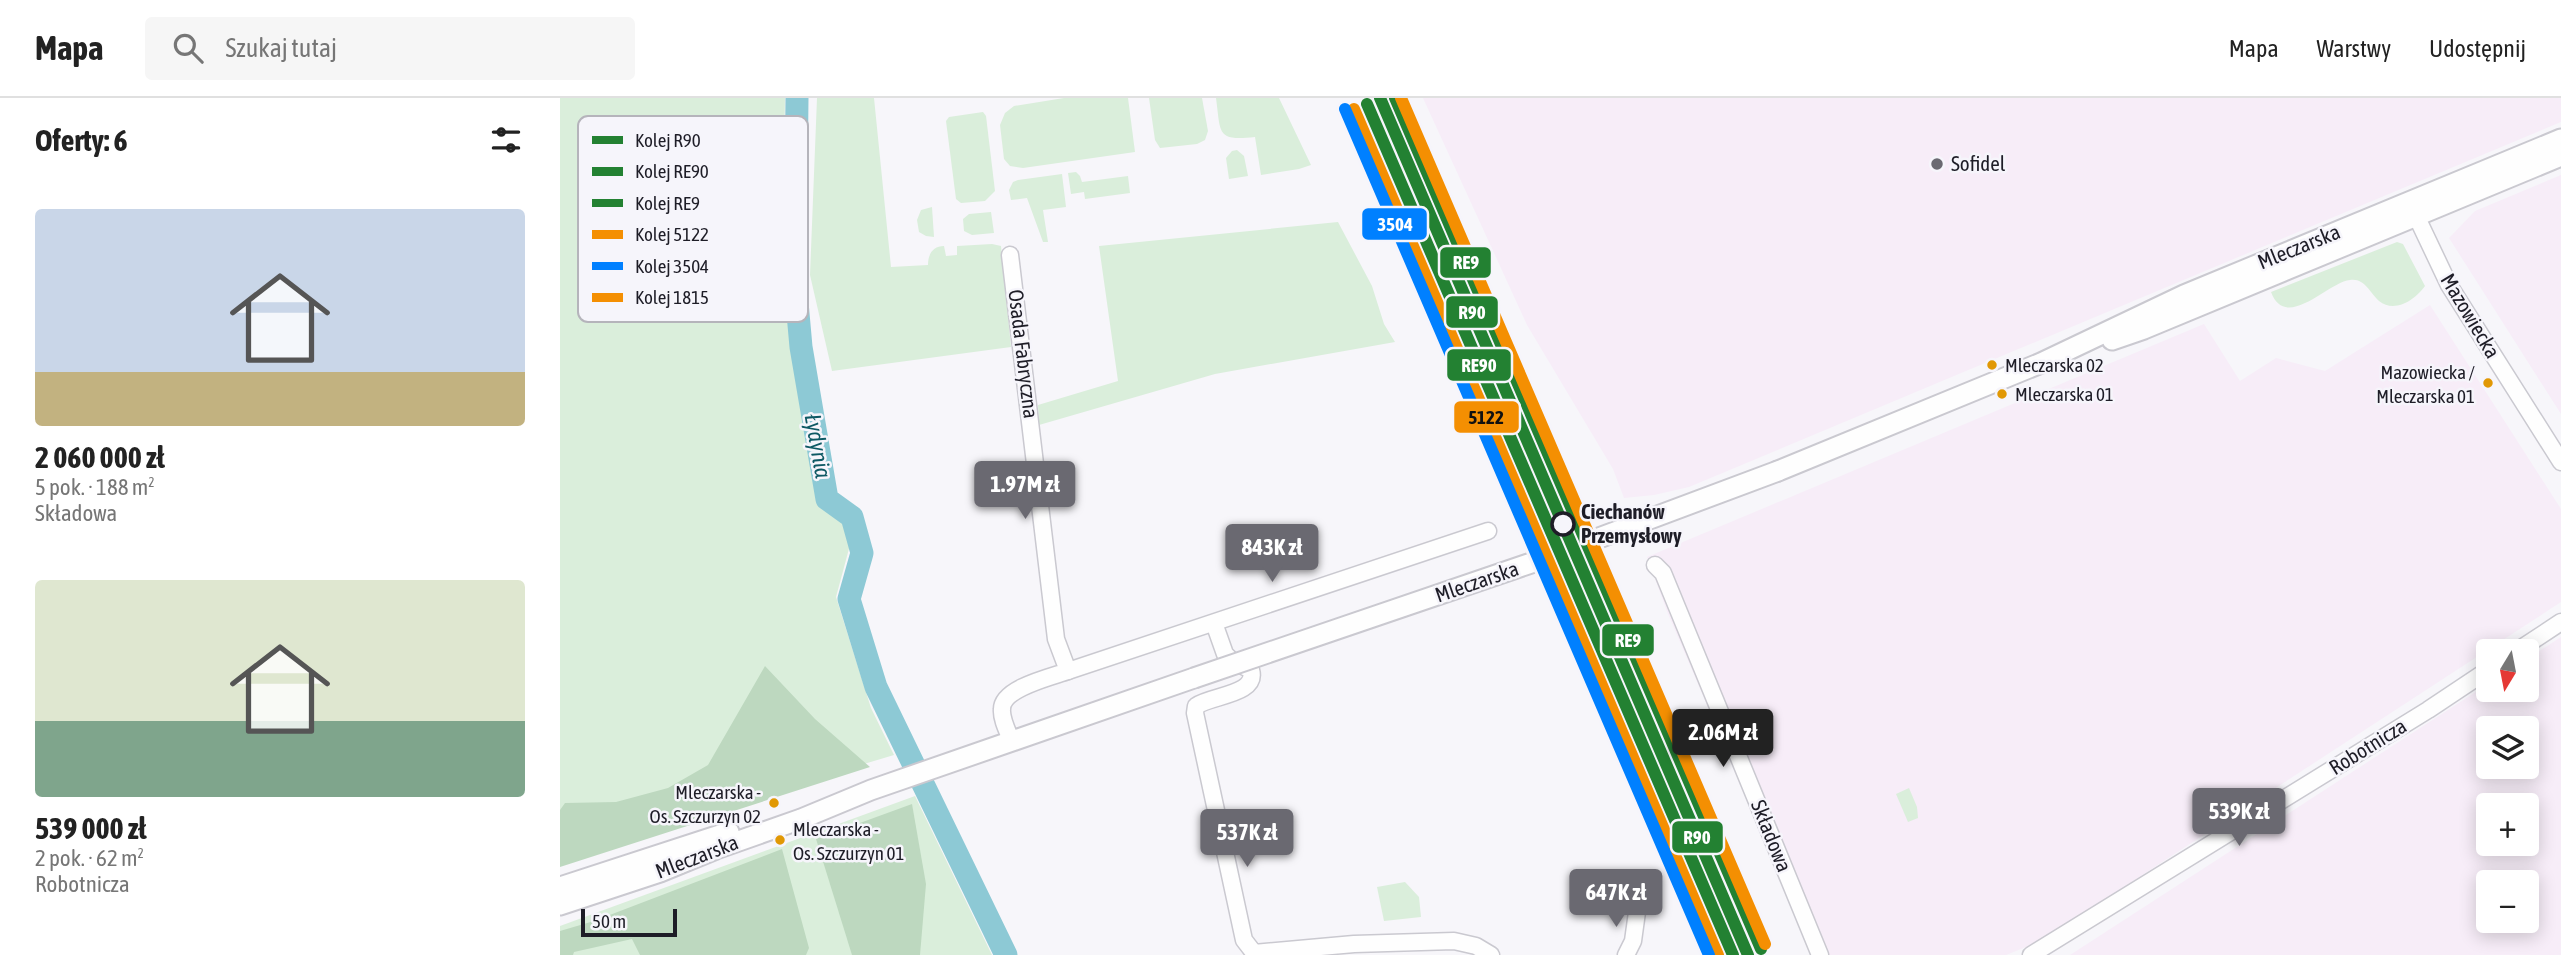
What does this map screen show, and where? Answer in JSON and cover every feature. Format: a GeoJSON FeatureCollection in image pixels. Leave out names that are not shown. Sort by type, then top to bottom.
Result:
{"type":"FeatureCollection","features":[{"type":"Feature","properties":{"kind":"main road","name":"Mleczarska"},"geometry":{"type":"LineString","coordinates":[[2413,209],[2561,138]]}},
{"type":"Feature","properties":{"kind":"main road","name":"Mleczarska"},"geometry":{"type":"LineString","coordinates":[[560,905],[660,872],[896,781],[1518,568],[1778,471],[2041,363],[2183,295],[2561,156]]}},
{"type":"Feature","properties":{"kind":"main road","name":"Mleczarska"},"geometry":{"type":"LineString","coordinates":[[560,887],[681,846],[871,790]]}},
{"type":"Feature","properties":{"kind":"street","name":"Mazowiecka"},"geometry":{"type":"LineString","coordinates":[[2413,209],[2449,285],[2561,462]]}},
{"type":"Feature","properties":{"kind":"street","name":"Osada Fabryczna"},"geometry":{"type":"LineString","coordinates":[[1010,255],[1056,639],[1068,671]]}},
{"type":"Feature","properties":{"kind":"street"},"geometry":{"type":"LineString","coordinates":[[1012,742],[1001,708],[1004,699],[1012,691],[1488,531]]}},
{"type":"Feature","properties":{"kind":"street","name":"Składowa"},"geometry":{"type":"LineString","coordinates":[[1655,565],[1662,573],[1820,955]]}},
{"type":"Feature","properties":{"kind":"street"},"geometry":{"type":"LineString","coordinates":[[2535,639],[2561,622]]}},
{"type":"Feature","properties":{"kind":"street"},"geometry":{"type":"LineString","coordinates":[[1214,623],[1225,654],[1251,670],[1253,677],[1245,688],[1196,706],[1195,713],[1244,940],[1254,953],[1354,944],[1454,941],[1476,946],[1491,955]]}},
{"type":"Feature","properties":{"kind":"street","name":"Robotnicza"},"geometry":{"type":"LineString","coordinates":[[2031,955],[2476,678]]}},
{"type":"Feature","properties":{"kind":"street"},"geometry":{"type":"LineString","coordinates":[[1626,955],[1633,941],[1637,912]]}},
{"type":"Feature","properties":{"kind":"shaded area"},"geometry":{"type":"Polygon","coordinates":[[[1423,98],[2561,98],[2561,122],[1689,487],[1624,498],[1613,469],[1527,325],[1423,98]]]}},
{"type":"Feature","properties":{"kind":"shaded area"},"geometry":{"type":"Polygon","coordinates":[[[2561,175],[2561,414],[2449,238],[2475,211],[2561,175]]]}},
{"type":"Feature","properties":{"kind":"shaded area"},"geometry":{"type":"Polygon","coordinates":[[[2430,305],[2561,509],[2561,602],[2504,639],[2476,639],[2476,657],[2041,941],[2006,955],[1814,955],[1668,614],[1647,557],[2204,324],[2240,381],[2276,358],[2325,371],[2430,305]]]}},
{"type":"Feature","properties":{"kind":"shaded area"},"geometry":{"type":"Polygon","coordinates":[[[2561,637],[2561,955],[2070,955],[2476,692],[2476,702],[2539,702],[2539,651],[2561,637]]]}},
{"type":"Feature","properties":{"kind":"green space"},"geometry":{"type":"Polygon","coordinates":[[[560,98],[785,98],[785,116],[578,116],[578,322],[788,322],[819,506],[844,519],[850,545],[836,597],[871,708],[894,755],[560,855],[560,98]]]}},
{"type":"Feature","properties":{"kind":"green space"},"geometry":{"type":"Polygon","coordinates":[[[817,98],[874,98],[891,267],[928,265],[932,251],[940,246],[944,246],[946,256],[957,255],[957,246],[1001,246],[1011,347],[832,371],[810,275],[817,98]]]}},
{"type":"Feature","properties":{"kind":"green space"},"geometry":{"type":"Polygon","coordinates":[[[1064,98],[1128,98],[1135,152],[1023,168],[1010,166],[1004,159],[1000,125],[1005,113],[1014,106],[1064,98]]]}},
{"type":"Feature","properties":{"kind":"green space"},"geometry":{"type":"Polygon","coordinates":[[[1149,98],[1202,98],[1208,131],[1205,140],[1197,144],[1160,148],[1155,140],[1149,98]]]}},
{"type":"Feature","properties":{"kind":"green space"},"geometry":{"type":"Polygon","coordinates":[[[1216,98],[1279,98],[1311,165],[1261,175],[1255,137],[1233,138],[1223,132],[1216,98]]]}},
{"type":"Feature","properties":{"kind":"green space"},"geometry":{"type":"Polygon","coordinates":[[[983,112],[986,116],[995,191],[985,201],[961,203],[956,199],[946,121],[949,117],[983,112]]]}},
{"type":"Feature","properties":{"kind":"green space"},"geometry":{"type":"Polygon","coordinates":[[[1237,150],[1244,156],[1248,176],[1229,179],[1226,158],[1232,151],[1237,150]]]}},
{"type":"Feature","properties":{"kind":"green space"},"geometry":{"type":"Polygon","coordinates":[[[1076,172],[1082,182],[1128,176],[1130,193],[1085,199],[1084,192],[1071,194],[1068,173],[1076,172]]]}},
{"type":"Feature","properties":{"kind":"green space"},"geometry":{"type":"Polygon","coordinates":[[[1062,174],[1066,207],[1043,210],[1048,242],[1043,242],[1027,198],[1011,200],[1009,190],[1013,182],[1018,180],[1062,174]]]}},
{"type":"Feature","properties":{"kind":"green space"},"geometry":{"type":"Polygon","coordinates":[[[932,207],[934,237],[919,232],[917,220],[921,210],[932,207]]]}},
{"type":"Feature","properties":{"kind":"green space"},"geometry":{"type":"Polygon","coordinates":[[[991,212],[994,233],[972,235],[964,231],[963,219],[969,214],[991,212]]]}},
{"type":"Feature","properties":{"kind":"green space"},"geometry":{"type":"Polygon","coordinates":[[[1338,222],[1372,286],[1384,324],[1395,342],[1215,374],[1039,425],[1038,405],[1118,381],[1099,246],[1338,222]]]}},
{"type":"Feature","properties":{"kind":"green space"},"geometry":{"type":"Polygon","coordinates":[[[2397,242],[2403,244],[2425,286],[2405,303],[2385,305],[2363,283],[2355,280],[2341,283],[2297,306],[2287,307],[2278,303],[2271,292],[2397,242]]]}},
{"type":"Feature","properties":{"kind":"green space"},"geometry":{"type":"Polygon","coordinates":[[[765,666],[815,719],[870,767],[560,867],[560,810],[565,803],[616,802],[668,788],[708,765],[765,666]]]}},
{"type":"Feature","properties":{"kind":"green space"},"geometry":{"type":"Polygon","coordinates":[[[1909,788],[1917,807],[1918,818],[1908,822],[1896,794],[1909,788]]]}},
{"type":"Feature","properties":{"kind":"green space"},"geometry":{"type":"Polygon","coordinates":[[[915,796],[992,955],[560,955],[560,926],[915,796]]]}},
{"type":"Feature","properties":{"kind":"green space"},"geometry":{"type":"Polygon","coordinates":[[[912,804],[926,884],[920,955],[852,955],[816,839],[912,804]]]}},
{"type":"Feature","properties":{"kind":"green space"},"geometry":{"type":"Polygon","coordinates":[[[782,849],[809,948],[806,955],[640,955],[632,939],[574,952],[573,955],[560,955],[560,931],[594,921],[782,849]]]}},
{"type":"Feature","properties":{"kind":"green space"},"geometry":{"type":"Polygon","coordinates":[[[1405,882],[1419,897],[1421,917],[1384,921],[1377,887],[1405,882]]]}},
{"type":"Feature","properties":{"kind":"waterway","name":"Łydynia"},"geometry":{"type":"LineString","coordinates":[[797,98],[797,116]]}},
{"type":"Feature","properties":{"kind":"waterway","name":"Łydynia"},"geometry":{"type":"LineString","coordinates":[[799,322],[827,499],[852,517],[862,553],[849,599],[876,687],[1006,955]]}},
{"type":"Feature","properties":{"kind":"railway"},"geometry":{"type":"LineString","coordinates":[[1408,98],[1424,150],[1548,435],[1665,725],[1764,955]]}},
{"type":"Feature","properties":{"kind":"rail line","name":"R90"},"geometry":{"type":"LineString","coordinates":[[1380,98],[1748,955]]}},
{"type":"Feature","properties":{"kind":"rail line","name":"RE9"},"geometry":{"type":"LineString","coordinates":[[1395,98],[1761,949]]}},
{"type":"Feature","properties":{"kind":"rail line","name":"1815"},"geometry":{"type":"LineString","coordinates":[[1401,98],[1765,944]]}},
{"type":"Feature","properties":{"kind":"rail line","name":"RE90"},"geometry":{"type":"LineString","coordinates":[[1367,104],[1733,955]]}},
{"type":"Feature","properties":{"kind":"rail line","name":"3504"},"geometry":{"type":"LineString","coordinates":[[1345,109],[1709,955]]}},
{"type":"Feature","properties":{"kind":"rail line","name":"5122"},"geometry":{"type":"LineString","coordinates":[[1354,109],[1718,955]]}},
{"type":"Feature","properties":{"kind":"place","name":"Sofidel"},"geometry":{"type":"Point","coordinates":[1937,164]}},
{"type":"Feature","properties":{"kind":"place","name":"Mleczarska 02"},"geometry":{"type":"Point","coordinates":[1992,365]}},
{"type":"Feature","properties":{"kind":"place","name":"Mazowiecka / Mleczarska 01"},"geometry":{"type":"Point","coordinates":[2488,383]}},
{"type":"Feature","properties":{"kind":"place","name":"Mleczarska 01"},"geometry":{"type":"Point","coordinates":[2002,394]}},
{"type":"Feature","properties":{"kind":"place","name":"Ciechanów Przemysłowy"},"geometry":{"type":"Point","coordinates":[1563,524]}},
{"type":"Feature","properties":{"kind":"place","name":"Mleczarska - Os. Szczurzyn 02"},"geometry":{"type":"Point","coordinates":[774,803]}},
{"type":"Feature","properties":{"kind":"place","name":"Mleczarska - Os. Szczurzyn 01"},"geometry":{"type":"Point","coordinates":[780,840]}}]}
